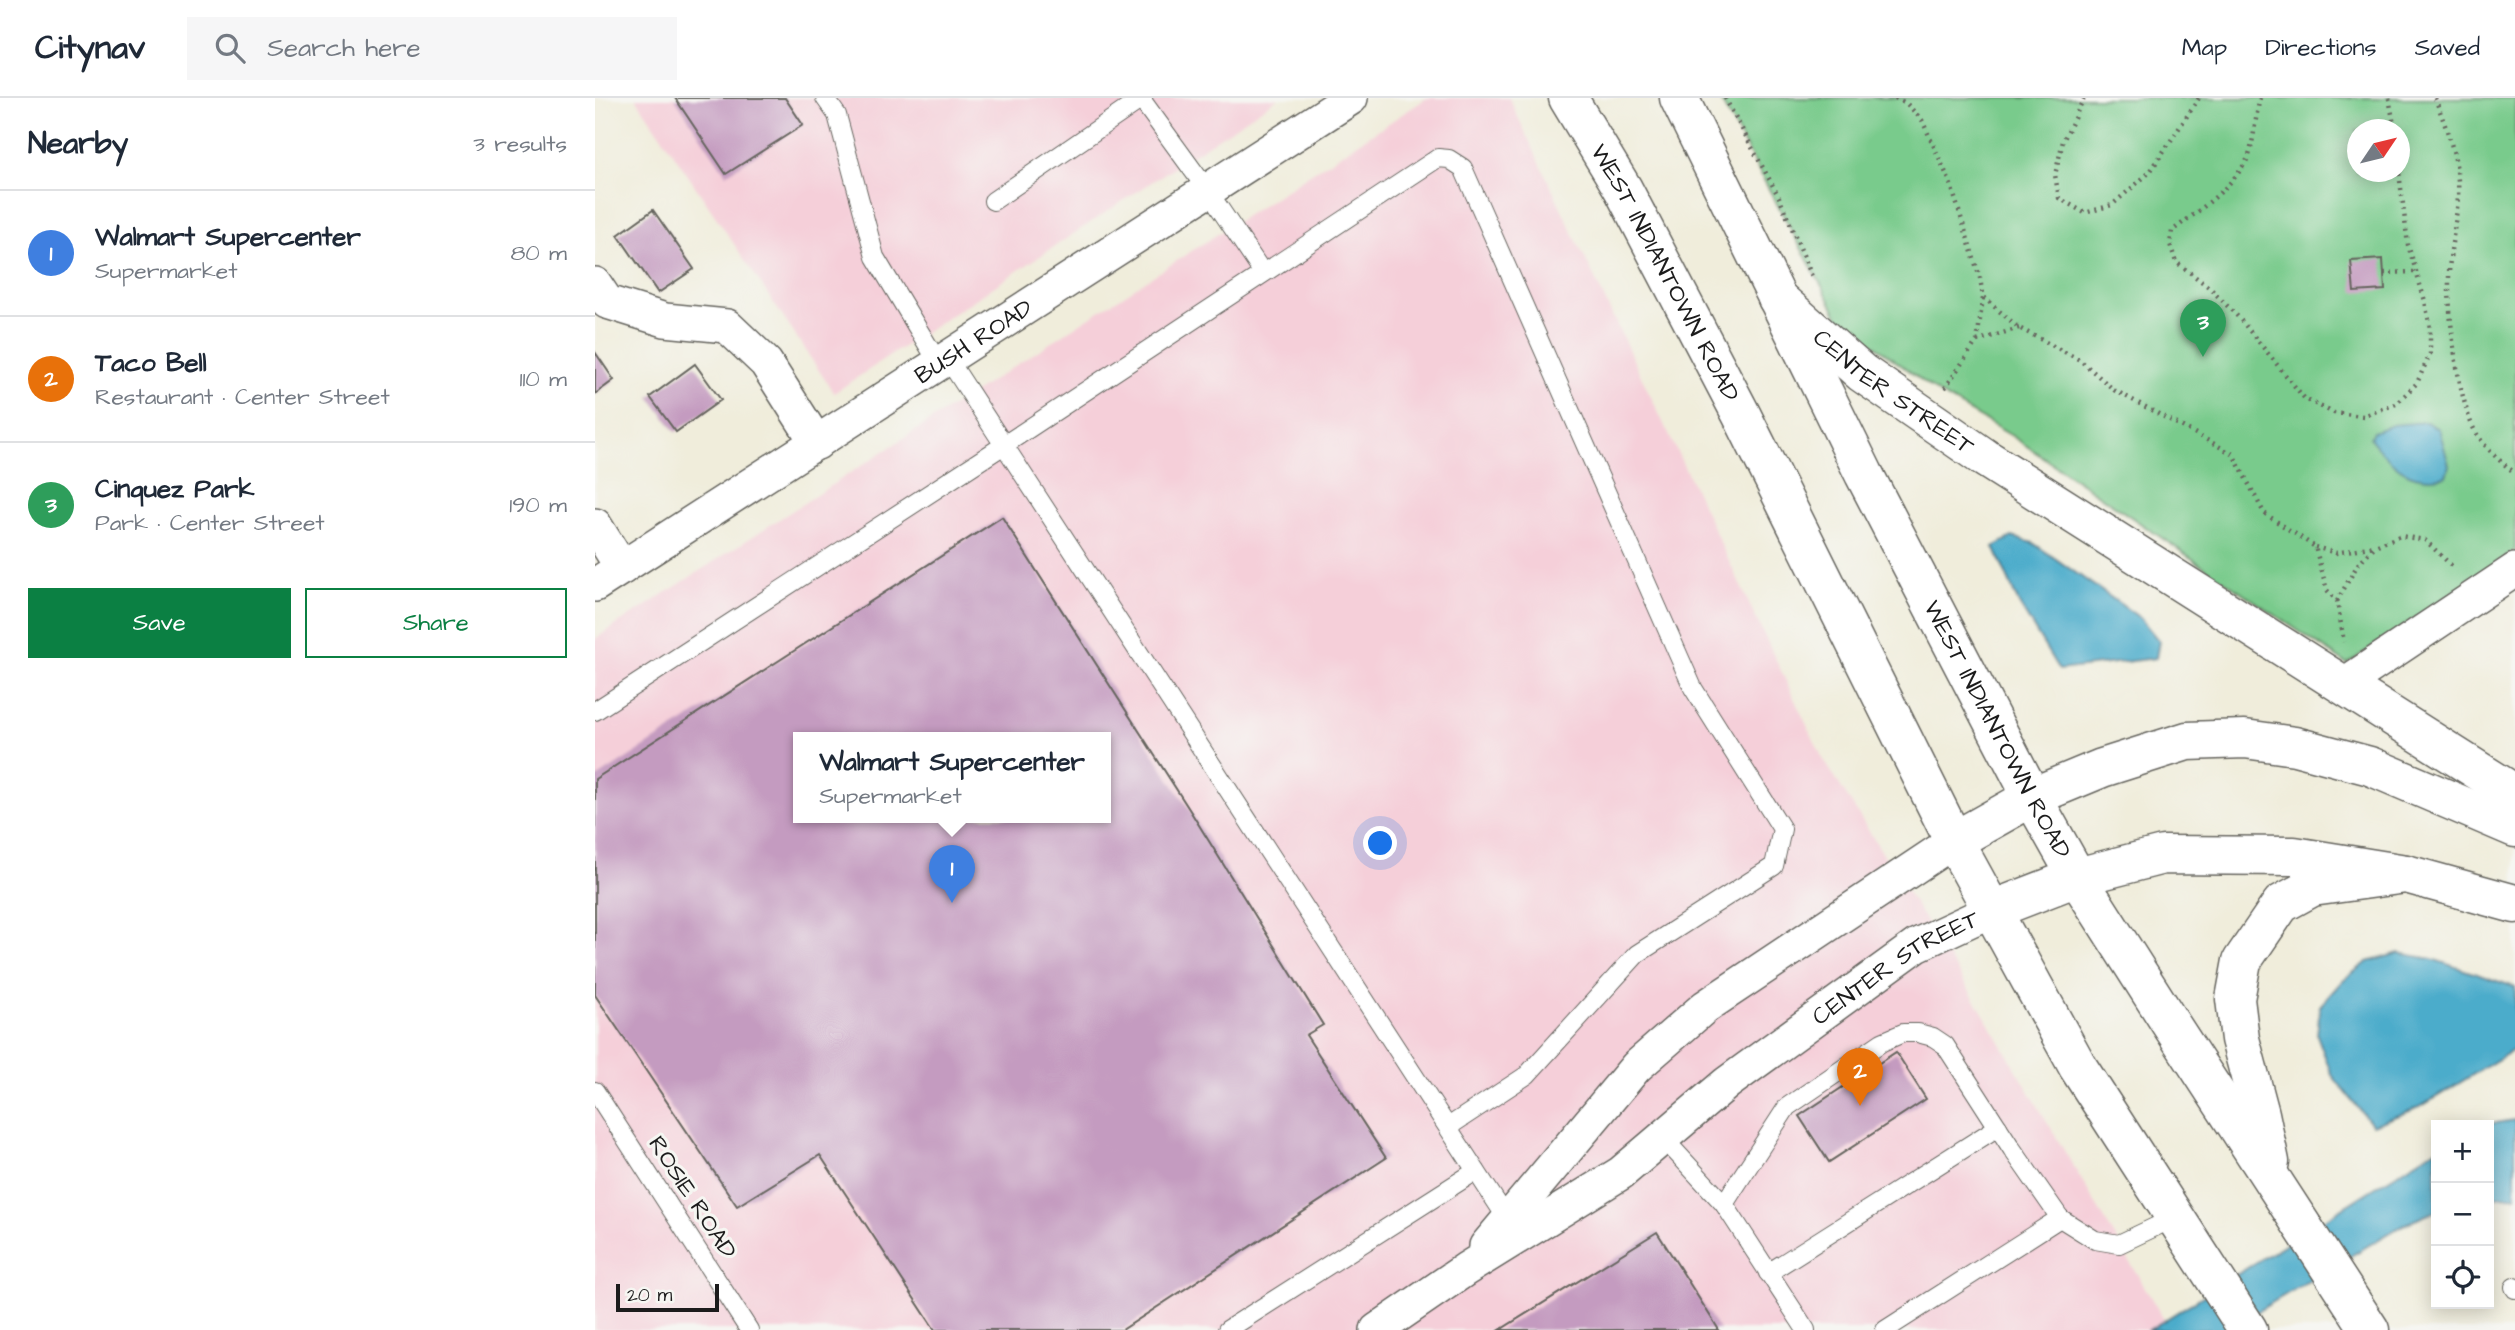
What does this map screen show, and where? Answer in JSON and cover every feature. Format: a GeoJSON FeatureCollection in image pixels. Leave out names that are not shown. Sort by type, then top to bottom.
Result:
{"type":"FeatureCollection","features":[{"type":"Feature","properties":{"kind":"main road","name":"WEST INDIANTOWN ROAD"},"geometry":{"type":"LineString","coordinates":[[1567,98],[1623,189],[1741,414],[1954,841],[2078,1067],[2248,1330]]}},
{"type":"Feature","properties":{"kind":"main road","name":"WEST INDIANTOWN ROAD"},"geometry":{"type":"LineString","coordinates":[[1679,98],[1864,474],[2032,797],[2077,877],[2274,1181],[2293,1215],[2370,1330]]}},
{"type":"Feature","properties":{"kind":"main road","name":"CENTER STREET"},"geometry":{"type":"LineString","coordinates":[[1776,298],[1862,373],[1923,416],[2515,794]]}},
{"type":"Feature","properties":{"kind":"main road"},"geometry":{"type":"LineString","coordinates":[[1954,841],[2032,797],[2102,768],[2187,741],[2245,739],[2295,746],[2370,766],[2515,828]]}},
{"type":"Feature","properties":{"kind":"main road","name":"CENTER STREET"},"geometry":{"type":"LineString","coordinates":[[1992,910],[2077,877],[2163,855],[2294,856],[2406,874],[2515,904]]}},
{"type":"Feature","properties":{"kind":"main road"},"geometry":{"type":"LineString","coordinates":[[2274,1181],[2260,1114],[2239,1039],[2235,999],[2242,961],[2281,904],[2312,887],[2406,874]]}},
{"type":"Feature","properties":{"kind":"street","name":"BUSH ROAD"},"geometry":{"type":"LineString","coordinates":[[608,576],[1351,98]]}},
{"type":"Feature","properties":{"kind":"street"},"geometry":{"type":"LineString","coordinates":[[595,284],[607,302],[666,320],[727,326],[766,363],[817,443]]}},
{"type":"Feature","properties":{"kind":"street"},"geometry":{"type":"LineString","coordinates":[[595,525],[608,576]]}},
{"type":"Feature","properties":{"kind":"street"},"geometry":{"type":"LineString","coordinates":[[2343,685],[2515,570]]}},
{"type":"Feature","properties":{"kind":"street","name":"CENTER STREET"},"geometry":{"type":"LineString","coordinates":[[1466,1269],[1636,1067],[1705,1007],[1954,841]]}},
{"type":"Feature","properties":{"kind":"street","name":"CENTER STREET"},"geometry":{"type":"LineString","coordinates":[[1377,1330],[1466,1269],[1621,1173],[1727,1083],[1917,945],[1992,910]]}},
{"type":"Feature","properties":{"kind":"lane"},"geometry":{"type":"LineString","coordinates":[[825,98],[837,115],[875,257],[943,361],[1004,445],[1508,1220]]}},
{"type":"Feature","properties":{"kind":"lane"},"geometry":{"type":"LineString","coordinates":[[993,201],[1142,99],[1263,274]]}},
{"type":"Feature","properties":{"kind":"lane"},"geometry":{"type":"LineString","coordinates":[[595,711],[1438,158],[1449,159],[1463,168],[1693,688],[1782,829],[1774,866],[1637,954],[1527,1075],[1448,1127]]}},
{"type":"Feature","properties":{"kind":"lane"},"geometry":{"type":"LineString","coordinates":[[1724,1205],[1787,1107],[1882,1042],[1903,1033],[1918,1033],[1933,1037],[1945,1045],[2060,1218],[2095,1240],[2119,1244],[2174,1218]]}},
{"type":"Feature","properties":{"kind":"lane","name":"ROSIE ROAD"},"geometry":{"type":"LineString","coordinates":[[595,1091],[749,1330]]}},
{"type":"Feature","properties":{"kind":"lane"},"geometry":{"type":"LineString","coordinates":[[1768,1273],[1998,1127]]}},
{"type":"Feature","properties":{"kind":"lane"},"geometry":{"type":"LineString","coordinates":[[1663,1138],[1724,1205],[1806,1330]]}},
{"type":"Feature","properties":{"kind":"lane"},"geometry":{"type":"LineString","coordinates":[[1227,1330],[1476,1171]]}},
{"type":"Feature","properties":{"kind":"lane"},"geometry":{"type":"LineString","coordinates":[[1885,1330],[2060,1218]]}},
{"type":"Feature","properties":{"kind":"path"},"geometry":{"type":"LineString","coordinates":[[1725,98],[1779,197],[1815,283]]}},
{"type":"Feature","properties":{"kind":"path"},"geometry":{"type":"LineString","coordinates":[[1895,98],[1906,103],[1922,120],[1950,182],[1980,278],[1983,297],[1977,341],[1941,395]]}},
{"type":"Feature","properties":{"kind":"path"},"geometry":{"type":"LineString","coordinates":[[2084,98],[2063,141],[2055,176],[2059,198],[2085,213],[2112,205],[2150,172],[2199,98]]}},
{"type":"Feature","properties":{"kind":"path"},"geometry":{"type":"LineString","coordinates":[[2260,98],[2248,157],[2228,183],[2172,231],[2170,244],[2176,262],[2210,288],[2240,319],[2305,400],[2334,413],[2363,416],[2396,404],[2417,383],[2430,354],[2430,328],[2425,301],[2408,246],[2400,182]]}},
{"type":"Feature","properties":{"kind":"path"},"geometry":{"type":"LineString","coordinates":[[2389,98],[2393,119]]}},
{"type":"Feature","properties":{"kind":"path"},"geometry":{"type":"LineString","coordinates":[[2435,98],[2452,143],[2458,183],[2448,276],[2460,376],[2471,422],[2489,450],[2515,473]]}},
{"type":"Feature","properties":{"kind":"path"},"geometry":{"type":"LineString","coordinates":[[2384,274],[2415,272]]}},
{"type":"Feature","properties":{"kind":"path"},"geometry":{"type":"LineString","coordinates":[[1983,297],[2019,328],[2080,360],[2113,390],[2233,454],[2264,513],[2315,547],[2336,553],[2375,546],[2400,536],[2425,540],[2453,567]]}},
{"type":"Feature","properties":{"kind":"path"},"geometry":{"type":"LineString","coordinates":[[1977,341],[2019,328]]}},
{"type":"Feature","properties":{"kind":"path"},"geometry":{"type":"LineString","coordinates":[[2337,601],[2358,564],[2375,546]]}},
{"type":"Feature","properties":{"kind":"path"},"geometry":{"type":"LineString","coordinates":[[2315,547],[2327,590],[2337,601],[2345,647],[2335,640]]}},
{"type":"Feature","properties":{"kind":"shaded area"},"geometry":{"type":"Polygon","coordinates":[[[636,98],[1278,98],[834,393],[636,98]]]}},
{"type":"Feature","properties":{"kind":"shaded area"},"geometry":{"type":"Polygon","coordinates":[[[1427,98],[1509,98],[1822,757],[1976,1001],[2170,1330],[595,1330],[595,639],[1427,98]]]}},
{"type":"Feature","properties":{"kind":"green space"},"geometry":{"type":"Polygon","coordinates":[[[1719,98],[2515,98],[2515,551],[2347,664],[2012,436],[1941,395],[1840,319],[1719,98]]]}},
{"type":"Feature","properties":{"kind":"water"},"geometry":{"type":"Polygon","coordinates":[[[2426,422],[2439,429],[2449,465],[2446,476],[2422,478],[2411,475],[2393,464],[2370,438],[2373,432],[2392,425],[2426,422]]]}},
{"type":"Feature","properties":{"kind":"water"},"geometry":{"type":"Polygon","coordinates":[[[2012,537],[2033,543],[2140,618],[2159,641],[2156,658],[2059,670],[2019,604],[1994,547],[2012,537]]]}},
{"type":"Feature","properties":{"kind":"water"},"geometry":{"type":"Polygon","coordinates":[[[2399,953],[2432,959],[2515,987],[2515,1049],[2420,1107],[2372,1125],[2332,1075],[2317,1035],[2320,1006],[2343,980],[2368,962],[2399,953]]]}},
{"type":"Feature","properties":{"kind":"water"},"geometry":{"type":"Polygon","coordinates":[[[2515,1120],[2515,1196],[2494,1197],[2494,1123],[2515,1120]]]}},
{"type":"Feature","properties":{"kind":"water"},"geometry":{"type":"Polygon","coordinates":[[[2431,1152],[2431,1213],[2403,1225],[2226,1330],[2149,1330],[2431,1152]]]}},
{"type":"Feature","properties":{"kind":"building"},"geometry":{"type":"Polygon","coordinates":[[[675,98],[785,98],[803,125],[726,174],[675,98]]]}},
{"type":"Feature","properties":{"kind":"building"},"geometry":{"type":"Polygon","coordinates":[[[653,210],[694,269],[658,293],[618,235],[653,210]]]}},
{"type":"Feature","properties":{"kind":"building"},"geometry":{"type":"Polygon","coordinates":[[[2383,259],[2385,290],[2354,292],[2351,261],[2383,259]]]}},
{"type":"Feature","properties":{"kind":"building"},"geometry":{"type":"Polygon","coordinates":[[[595,352],[614,380],[595,394],[595,352]]]}},
{"type":"Feature","properties":{"kind":"building"},"geometry":{"type":"Polygon","coordinates":[[[695,364],[721,400],[676,432],[650,397],[695,364]]]}},
{"type":"Feature","properties":{"kind":"building"},"geometry":{"type":"Polygon","coordinates":[[[1002,517],[1189,809],[1323,1025],[1306,1035],[1386,1158],[1122,1330],[935,1330],[820,1155],[737,1206],[595,995],[595,779],[1002,517]]]}},
{"type":"Feature","properties":{"kind":"building"},"geometry":{"type":"Polygon","coordinates":[[[1896,1052],[1926,1099],[1829,1162],[1799,1116],[1896,1052]]]}},
{"type":"Feature","properties":{"kind":"building"},"geometry":{"type":"Polygon","coordinates":[[[1657,1232],[1719,1330],[1500,1330],[1657,1232]]]}},
{"type":"Feature","properties":{"kind":"place","name":"Cinquez Park"},"geometry":{"type":"Point","coordinates":[2203,357]}},
{"type":"Feature","properties":{"kind":"place","name":"Walmart Supercenter"},"geometry":{"type":"Point","coordinates":[952,903]}},
{"type":"Feature","properties":{"kind":"place","name":"Taco Bell"},"geometry":{"type":"Point","coordinates":[1860,1106]}}]}
